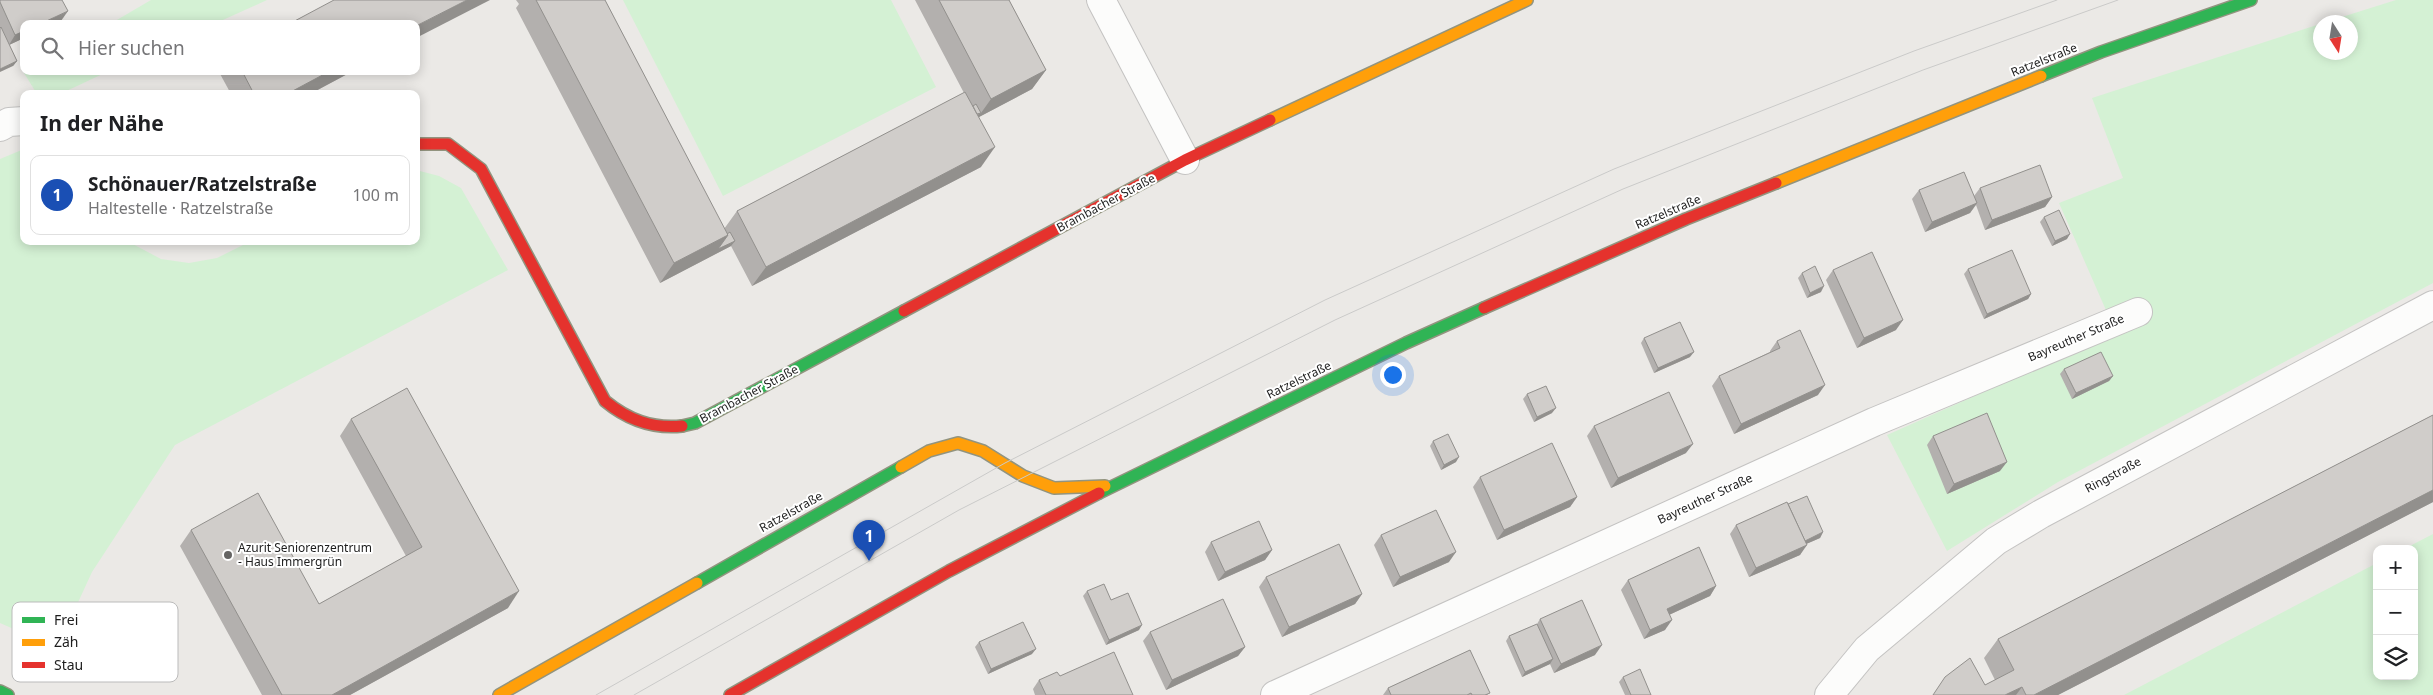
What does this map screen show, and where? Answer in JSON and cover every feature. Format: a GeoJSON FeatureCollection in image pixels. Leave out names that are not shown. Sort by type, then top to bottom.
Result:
{"type":"FeatureCollection","features":[{"type":"Feature","properties":{"kind":"main road","name":"Brambacher Straße"},"geometry":{"type":"LineString","coordinates":[[420,144],[448,144],[481,169],[605,401],[619,414],[646,425],[680,428],[696,423],[1185,160],[1527,0]]}},
{"type":"Feature","properties":{"kind":"main road","name":"Ratzelstraße"},"geometry":{"type":"LineString","coordinates":[[730,695],[949,571],[1112,486],[1406,343],[1686,219],[2101,52],[2251,0]]}},
{"type":"Feature","properties":{"kind":"main road","name":"Ratzelstraße"},"geometry":{"type":"LineString","coordinates":[[499,695],[929,451],[958,444],[983,452],[1023,476],[1054,488],[1112,486]]}},
{"type":"Feature","properties":{"kind":"main road"},"geometry":{"type":"LineString","coordinates":[[0,690],[8,695]]}},
{"type":"Feature","properties":{"kind":"street"},"geometry":{"type":"LineString","coordinates":[[1102,0],[1185,160]]}},
{"type":"Feature","properties":{"kind":"street"},"geometry":{"type":"LineString","coordinates":[[0,128],[9,122],[20,121]]}},
{"type":"Feature","properties":{"kind":"street","name":"Ringstraße"},"geometry":{"type":"LineString","coordinates":[[1829,695],[1867,649],[1996,542],[2041,514],[2433,305]]}},
{"type":"Feature","properties":{"kind":"street","name":"Bayreuther Straße"},"geometry":{"type":"LineString","coordinates":[[1275,695],[1874,422],[2138,312]]}},
{"type":"Feature","properties":{"kind":"green space"},"geometry":{"type":"Polygon","coordinates":[[[151,0],[267,0],[223,20],[117,20],[151,0]]]}},
{"type":"Feature","properties":{"kind":"green space"},"geometry":{"type":"Polygon","coordinates":[[[623,0],[891,0],[936,87],[723,196],[623,0]]]}},
{"type":"Feature","properties":{"kind":"green space"},"geometry":{"type":"Polygon","coordinates":[[[2396,0],[2433,0],[2433,283],[2058,482],[1947,551],[1887,435],[2116,333],[2059,203],[2123,178],[2092,98],[2313,26],[2313,60],[2358,60],[2358,15],[2348,15],[2396,0]]]}},
{"type":"Feature","properties":{"kind":"green space"},"geometry":{"type":"Polygon","coordinates":[[[25,75],[100,75],[69,90],[35,90],[25,75]]]}},
{"type":"Feature","properties":{"kind":"green space"},"geometry":{"type":"Polygon","coordinates":[[[20,151],[20,245],[135,245],[161,259],[189,263],[217,258],[243,245],[420,245],[420,171],[439,176],[461,188],[508,270],[175,445],[92,572],[78,602],[12,602],[12,628],[0,623],[0,159],[20,151]]]}},
{"type":"Feature","properties":{"kind":"green space"},"geometry":{"type":"Polygon","coordinates":[[[2433,534],[2433,695],[2124,695],[2373,565],[2373,680],[2418,680],[2418,545],[2412,545],[2433,534]]]}},
{"type":"Feature","properties":{"kind":"building"},"geometry":{"type":"Polygon","coordinates":[[[0,0],[62,0],[68,11],[49,20],[20,20],[20,33],[15,35],[0,0]]]}},
{"type":"Feature","properties":{"kind":"building"},"geometry":{"type":"Polygon","coordinates":[[[334,0],[467,0],[420,24],[420,20],[296,20],[334,0]]]}},
{"type":"Feature","properties":{"kind":"building"},"geometry":{"type":"Polygon","coordinates":[[[536,0],[605,0],[728,235],[674,263],[536,0]]]}},
{"type":"Feature","properties":{"kind":"building"},"geometry":{"type":"Polygon","coordinates":[[[939,0],[1009,0],[1046,70],[991,99],[939,0]]]}},
{"type":"Feature","properties":{"kind":"building"},"geometry":{"type":"Polygon","coordinates":[[[0,28],[17,61],[0,69],[0,28]]]}},
{"type":"Feature","properties":{"kind":"building"},"geometry":{"type":"Polygon","coordinates":[[[244,75],[323,75],[294,90],[252,90],[244,75]]]}},
{"type":"Feature","properties":{"kind":"building"},"geometry":{"type":"Polygon","coordinates":[[[965,92],[995,147],[766,267],[737,211],[965,92]]]}},
{"type":"Feature","properties":{"kind":"building"},"geometry":{"type":"Polygon","coordinates":[[[976,104],[981,113],[977,114],[973,106],[976,104]]]}},
{"type":"Feature","properties":{"kind":"building"},"geometry":{"type":"Polygon","coordinates":[[[2040,165],[2052,197],[1992,220],[1980,188],[2040,165]]]}},
{"type":"Feature","properties":{"kind":"building"},"geometry":{"type":"Polygon","coordinates":[[[1964,172],[1977,203],[1932,222],[1919,190],[1964,172]]]}},
{"type":"Feature","properties":{"kind":"building"},"geometry":{"type":"Polygon","coordinates":[[[2059,210],[2070,234],[2055,241],[2044,217],[2059,210]]]}},
{"type":"Feature","properties":{"kind":"building"},"geometry":{"type":"Polygon","coordinates":[[[730,232],[735,241],[718,249],[727,234],[730,232]]]}},
{"type":"Feature","properties":{"kind":"building"},"geometry":{"type":"Polygon","coordinates":[[[2012,250],[2031,294],[1987,314],[1968,269],[2012,250]]]}},
{"type":"Feature","properties":{"kind":"building"},"geometry":{"type":"Polygon","coordinates":[[[1872,252],[1903,320],[1864,338],[1833,270],[1872,252]]]}},
{"type":"Feature","properties":{"kind":"building"},"geometry":{"type":"Polygon","coordinates":[[[1815,266],[1824,286],[1810,293],[1802,273],[1815,266]]]}},
{"type":"Feature","properties":{"kind":"building"},"geometry":{"type":"Polygon","coordinates":[[[1680,322],[1694,352],[1658,368],[1644,338],[1680,322]]]}},
{"type":"Feature","properties":{"kind":"building"},"geometry":{"type":"Polygon","coordinates":[[[1800,330],[1825,385],[1741,424],[1719,376],[1780,348],[1777,341],[1800,330]]]}},
{"type":"Feature","properties":{"kind":"building"},"geometry":{"type":"Polygon","coordinates":[[[2101,352],[2113,376],[2076,393],[2064,369],[2101,352]]]}},
{"type":"Feature","properties":{"kind":"building"},"geometry":{"type":"Polygon","coordinates":[[[1546,386],[1556,408],[1537,417],[1527,394],[1546,386]]]}},
{"type":"Feature","properties":{"kind":"building","name":"Azurit Seniorenzentrum - Haus Immergrün"},"geometry":{"type":"Polygon","coordinates":[[[407,388],[519,591],[332,695],[282,695],[191,530],[258,493],[319,604],[422,547],[351,419],[407,388]]]}},
{"type":"Feature","properties":{"kind":"building"},"geometry":{"type":"Polygon","coordinates":[[[1669,392],[1693,444],[1618,478],[1594,426],[1669,392]]]}},
{"type":"Feature","properties":{"kind":"building"},"geometry":{"type":"Polygon","coordinates":[[[1987,413],[2007,462],[1954,484],[1933,436],[1987,413]]]}},
{"type":"Feature","properties":{"kind":"building"},"geometry":{"type":"Polygon","coordinates":[[[2433,415],[2433,490],[2034,695],[2026,695],[2022,687],[2005,695],[1933,695],[1945,677],[1970,658],[1985,685],[2014,670],[1998,639],[2433,415]]]}},
{"type":"Feature","properties":{"kind":"building"},"geometry":{"type":"Polygon","coordinates":[[[1448,434],[1459,457],[1444,465],[1433,441],[1448,434]]]}},
{"type":"Feature","properties":{"kind":"building"},"geometry":{"type":"Polygon","coordinates":[[[1552,443],[1577,497],[1504,530],[1480,477],[1552,443]]]}},
{"type":"Feature","properties":{"kind":"building"},"geometry":{"type":"Polygon","coordinates":[[[1807,496],[1823,532],[1805,541],[1788,504],[1807,496]]]}},
{"type":"Feature","properties":{"kind":"building"},"geometry":{"type":"Polygon","coordinates":[[[1787,502],[1807,545],[1756,568],[1736,525],[1787,502]]]}},
{"type":"Feature","properties":{"kind":"building"},"geometry":{"type":"Polygon","coordinates":[[[1436,510],[1456,552],[1400,577],[1381,535],[1436,510]]]}},
{"type":"Feature","properties":{"kind":"building"},"geometry":{"type":"Polygon","coordinates":[[[1259,521],[1272,550],[1225,572],[1211,542],[1259,521]]]}},
{"type":"Feature","properties":{"kind":"building"},"geometry":{"type":"Polygon","coordinates":[[[1339,544],[1362,594],[1289,627],[1266,577],[1339,544]]]}},
{"type":"Feature","properties":{"kind":"building"},"geometry":{"type":"Polygon","coordinates":[[[1699,547],[1716,586],[1667,609],[1672,620],[1650,630],[1628,580],[1699,547]]]}},
{"type":"Feature","properties":{"kind":"building"},"geometry":{"type":"Polygon","coordinates":[[[1104,584],[1111,600],[1128,593],[1142,625],[1109,640],[1087,591],[1104,584]]]}},
{"type":"Feature","properties":{"kind":"building"},"geometry":{"type":"Polygon","coordinates":[[[1223,599],[1245,647],[1172,680],[1150,632],[1223,599]]]}},
{"type":"Feature","properties":{"kind":"building"},"geometry":{"type":"Polygon","coordinates":[[[1582,600],[1602,645],[1561,664],[1540,619],[1582,600]]]}},
{"type":"Feature","properties":{"kind":"building"},"geometry":{"type":"Polygon","coordinates":[[[1023,622],[1036,649],[991,669],[979,642],[1023,622]]]}},
{"type":"Feature","properties":{"kind":"building"},"geometry":{"type":"Polygon","coordinates":[[[1537,624],[1553,659],[1525,672],[1509,636],[1537,624]]]}},
{"type":"Feature","properties":{"kind":"building"},"geometry":{"type":"Polygon","coordinates":[[[1470,650],[1490,693],[1485,695],[1472,695],[1471,693],[1467,695],[1391,695],[1388,688],[1470,650]]]}},
{"type":"Feature","properties":{"kind":"building"},"geometry":{"type":"Polygon","coordinates":[[[1114,652],[1133,695],[1046,695],[1039,680],[1057,672],[1060,676],[1114,652]]]}},
{"type":"Feature","properties":{"kind":"building"},"geometry":{"type":"Polygon","coordinates":[[[1640,669],[1651,695],[1631,695],[1623,677],[1640,669]]]}},
{"type":"Feature","properties":{"kind":"tram line"},"geometry":{"type":"LineString","coordinates":[[596,695],[1005,463],[1325,300],[1614,169],[1914,51],[2057,0]]}},
{"type":"Feature","properties":{"kind":"tram line"},"geometry":{"type":"LineString","coordinates":[[634,695],[959,510],[1335,320],[1623,189],[1923,70],[2118,0]]}},
{"type":"Feature","properties":{"kind":"traffic: fast"},"geometry":{"type":"LineString","coordinates":[[2041,76],[2101,52],[2251,0]]}},
{"type":"Feature","properties":{"kind":"traffic: fast"},"geometry":{"type":"LineString","coordinates":[[1099,493],[1406,343],[1484,308]]}},
{"type":"Feature","properties":{"kind":"traffic: fast"},"geometry":{"type":"LineString","coordinates":[[682,426],[695,423],[904,311]]}},
{"type":"Feature","properties":{"kind":"traffic: fast"},"geometry":{"type":"LineString","coordinates":[[697,583],[901,467]]}},
{"type":"Feature","properties":{"kind":"traffic: fast"},"geometry":{"type":"LineString","coordinates":[[0,691],[8,695]]}},
{"type":"Feature","properties":{"kind":"traffic: slow"},"geometry":{"type":"LineString","coordinates":[[1270,120],[1527,0]]}},
{"type":"Feature","properties":{"kind":"traffic: slow"},"geometry":{"type":"LineString","coordinates":[[1776,183],[2041,76]]}},
{"type":"Feature","properties":{"kind":"traffic: slow"},"geometry":{"type":"LineString","coordinates":[[901,467],[929,451],[958,443],[983,451],[1023,476],[1054,488],[1105,486]]}},
{"type":"Feature","properties":{"kind":"traffic: slow"},"geometry":{"type":"LineString","coordinates":[[499,695],[697,583]]}},
{"type":"Feature","properties":{"kind":"traffic: jam"},"geometry":{"type":"LineString","coordinates":[[904,311],[1185,160],[1270,120]]}},
{"type":"Feature","properties":{"kind":"traffic: jam"},"geometry":{"type":"LineString","coordinates":[[420,144],[448,144],[481,169],[605,401],[614,408],[641,422],[671,427],[682,426]]}},
{"type":"Feature","properties":{"kind":"traffic: jam"},"geometry":{"type":"LineString","coordinates":[[1484,308],[1686,219],[1776,183]]}},
{"type":"Feature","properties":{"kind":"traffic: jam"},"geometry":{"type":"LineString","coordinates":[[730,695],[949,571],[1099,493]]}},
{"type":"Feature","properties":{"kind":"place","name":"Azurit Seniorenzentrum - Haus Immergrün"},"geometry":{"type":"Point","coordinates":[228,555]}},
{"type":"Feature","properties":{"kind":"place","name":"Schönauer/Ratzelstraße"},"geometry":{"type":"Point","coordinates":[869,561]}}]}
